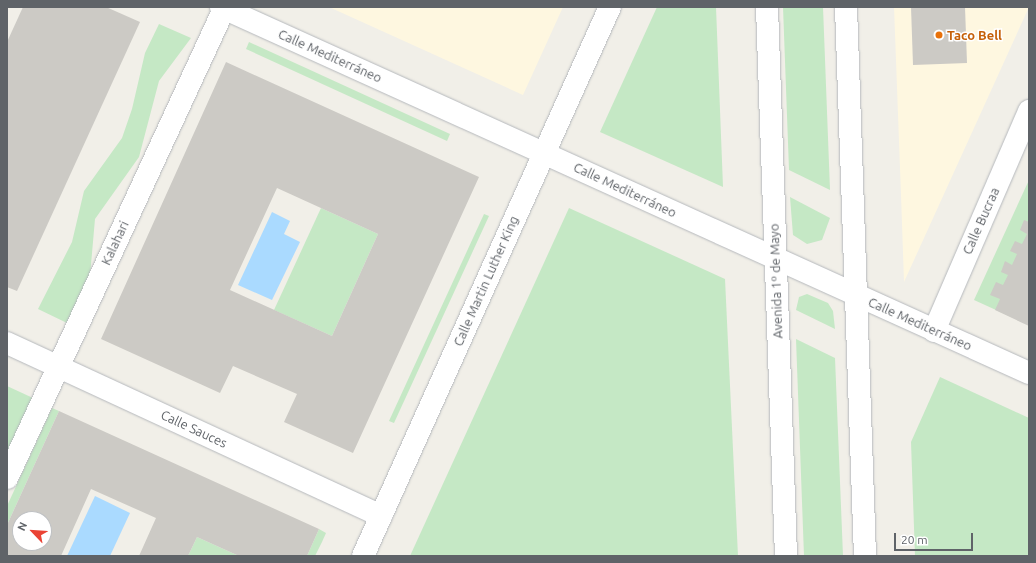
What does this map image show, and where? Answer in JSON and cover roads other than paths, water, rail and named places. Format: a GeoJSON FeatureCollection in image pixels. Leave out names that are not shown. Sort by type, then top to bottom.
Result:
{"type":"FeatureCollection","features":[{"type":"Feature","properties":{"kind":"street","name":"Calle Martin Luther King"},"geometry":{"type":"LineString","coordinates":[[362,556],[610,7]]}},
{"type":"Feature","properties":{"kind":"street","name":"Avenida 1º de Mayo"},"geometry":{"type":"LineString","coordinates":[[766,7],[786,556]]}},
{"type":"Feature","properties":{"kind":"street"},"geometry":{"type":"LineString","coordinates":[[846,7],[865,556]]}},
{"type":"Feature","properties":{"kind":"street","name":"Calle Mediterráneo"},"geometry":{"type":"LineString","coordinates":[[222,8],[544,152],[857,296],[1029,373]]}},
{"type":"Feature","properties":{"kind":"street","name":"Kalahari"},"geometry":{"type":"LineString","coordinates":[[7,478],[222,8]]}},
{"type":"Feature","properties":{"kind":"street","name":"Calle Bucraa"},"geometry":{"type":"LineString","coordinates":[[934,331],[1029,111]]}},
{"type":"Feature","properties":{"kind":"street","name":"Calle Sauces"},"geometry":{"type":"LineString","coordinates":[[7,343],[381,516]]}},
{"type":"Feature","properties":{"kind":"water"},"geometry":{"type":"Polygon","coordinates":[[[272,212],[290,221],[284,234],[300,242],[272,300],[238,285],[272,212]]]}},
{"type":"Feature","properties":{"kind":"water"},"geometry":{"type":"Polygon","coordinates":[[[95,496],[130,513],[110,556],[67,556],[95,496]]]}},
{"type":"Feature","properties":{"kind":"place","name":"Taco Bell"},"geometry":{"type":"Point","coordinates":[939,35]}}]}
